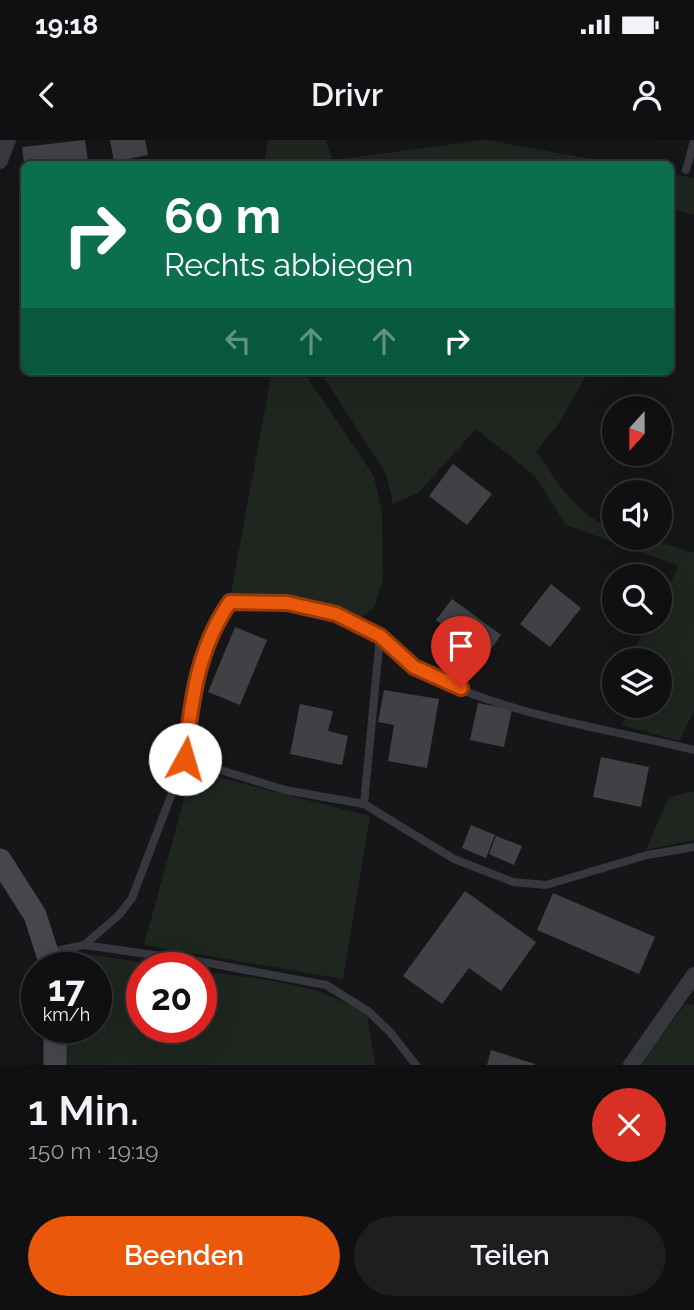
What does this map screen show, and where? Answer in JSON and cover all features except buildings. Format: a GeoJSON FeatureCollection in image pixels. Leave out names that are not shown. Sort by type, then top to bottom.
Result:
{"type":"FeatureCollection","features":[{"type":"Feature","properties":{"kind":"street"},"geometry":{"type":"LineString","coordinates":[[0,161],[8,140]]}},
{"type":"Feature","properties":{"kind":"street"},"geometry":{"type":"LineString","coordinates":[[0,860],[35,915],[47,952]]}},
{"type":"Feature","properties":{"kind":"street"},"geometry":{"type":"LineString","coordinates":[[631,1065],[694,975]]}},
{"type":"Feature","properties":{"kind":"street"},"geometry":{"type":"LineString","coordinates":[[55,1043],[55,1065]]}},
{"type":"Feature","properties":{"kind":"lane"},"geometry":{"type":"LineString","coordinates":[[686,170],[694,141]]}},
{"type":"Feature","properties":{"kind":"lane"},"geometry":{"type":"LineString","coordinates":[[68,952],[84,945],[119,915],[132,898],[185,759],[191,706],[201,659],[212,627],[230,602],[287,603],[336,614],[380,636],[414,667],[461,688],[541,715],[694,750]]}},
{"type":"Feature","properties":{"kind":"lane"},"geometry":{"type":"LineString","coordinates":[[364,804],[380,636]]}},
{"type":"Feature","properties":{"kind":"lane"},"geometry":{"type":"LineString","coordinates":[[185,759],[285,790],[364,804],[454,859],[513,882],[545,885],[647,855],[694,847]]}},
{"type":"Feature","properties":{"kind":"lane"},"geometry":{"type":"LineString","coordinates":[[84,945],[203,962],[326,985],[368,1011],[390,1032],[416,1065]]}},
{"type":"Feature","properties":{"kind":"shaded area"},"geometry":{"type":"Polygon","coordinates":[[[268,140],[326,140],[332,160],[485,140],[603,161],[264,161],[268,140]]]}},
{"type":"Feature","properties":{"kind":"shaded area"},"geometry":{"type":"Polygon","coordinates":[[[674,175],[694,178],[694,215],[674,210],[674,175]]]}},
{"type":"Feature","properties":{"kind":"shaded area"},"geometry":{"type":"Polygon","coordinates":[[[271,375],[306,375],[374,476],[382,513],[383,579],[374,608],[361,617],[272,594],[231,593],[271,375]]]}},
{"type":"Feature","properties":{"kind":"shaded area"},"geometry":{"type":"Polygon","coordinates":[[[323,375],[587,375],[557,426],[536,451],[578,507],[602,523],[602,538],[566,525],[535,476],[476,429],[418,493],[393,504],[386,474],[323,375]]]}},
{"type":"Feature","properties":{"kind":"shaded area"},"geometry":{"type":"Polygon","coordinates":[[[672,546],[694,553],[694,711],[679,741],[622,725],[626,718],[672,718],[672,648],[634,648],[642,634],[672,634],[672,579],[679,566],[635,550],[672,550],[672,546]]]}},
{"type":"Feature","properties":{"kind":"shaded area"},"geometry":{"type":"Polygon","coordinates":[[[209,775],[370,816],[343,979],[217,957],[217,952],[185,952],[144,945],[189,781],[209,775]]]}},
{"type":"Feature","properties":{"kind":"shaded area"},"geometry":{"type":"Polygon","coordinates":[[[694,791],[694,840],[646,850],[669,797],[694,791]]]}},
{"type":"Feature","properties":{"kind":"shaded area"},"geometry":{"type":"Polygon","coordinates":[[[112,958],[126,960],[126,1043],[217,1043],[217,973],[308,989],[328,995],[367,1015],[375,1065],[64,1065],[64,1043],[112,1043],[112,958]]]}},
{"type":"Feature","properties":{"kind":"shaded area"},"geometry":{"type":"Polygon","coordinates":[[[686,1003],[694,1005],[694,1065],[640,1065],[686,1003]]]}},
{"type":"Feature","properties":{"kind":"route"},"geometry":{"type":"LineString","coordinates":[[185,759],[191,706],[201,659],[212,627],[230,602],[254,600],[287,603],[336,614],[380,636],[414,667],[461,688]]}}]}
